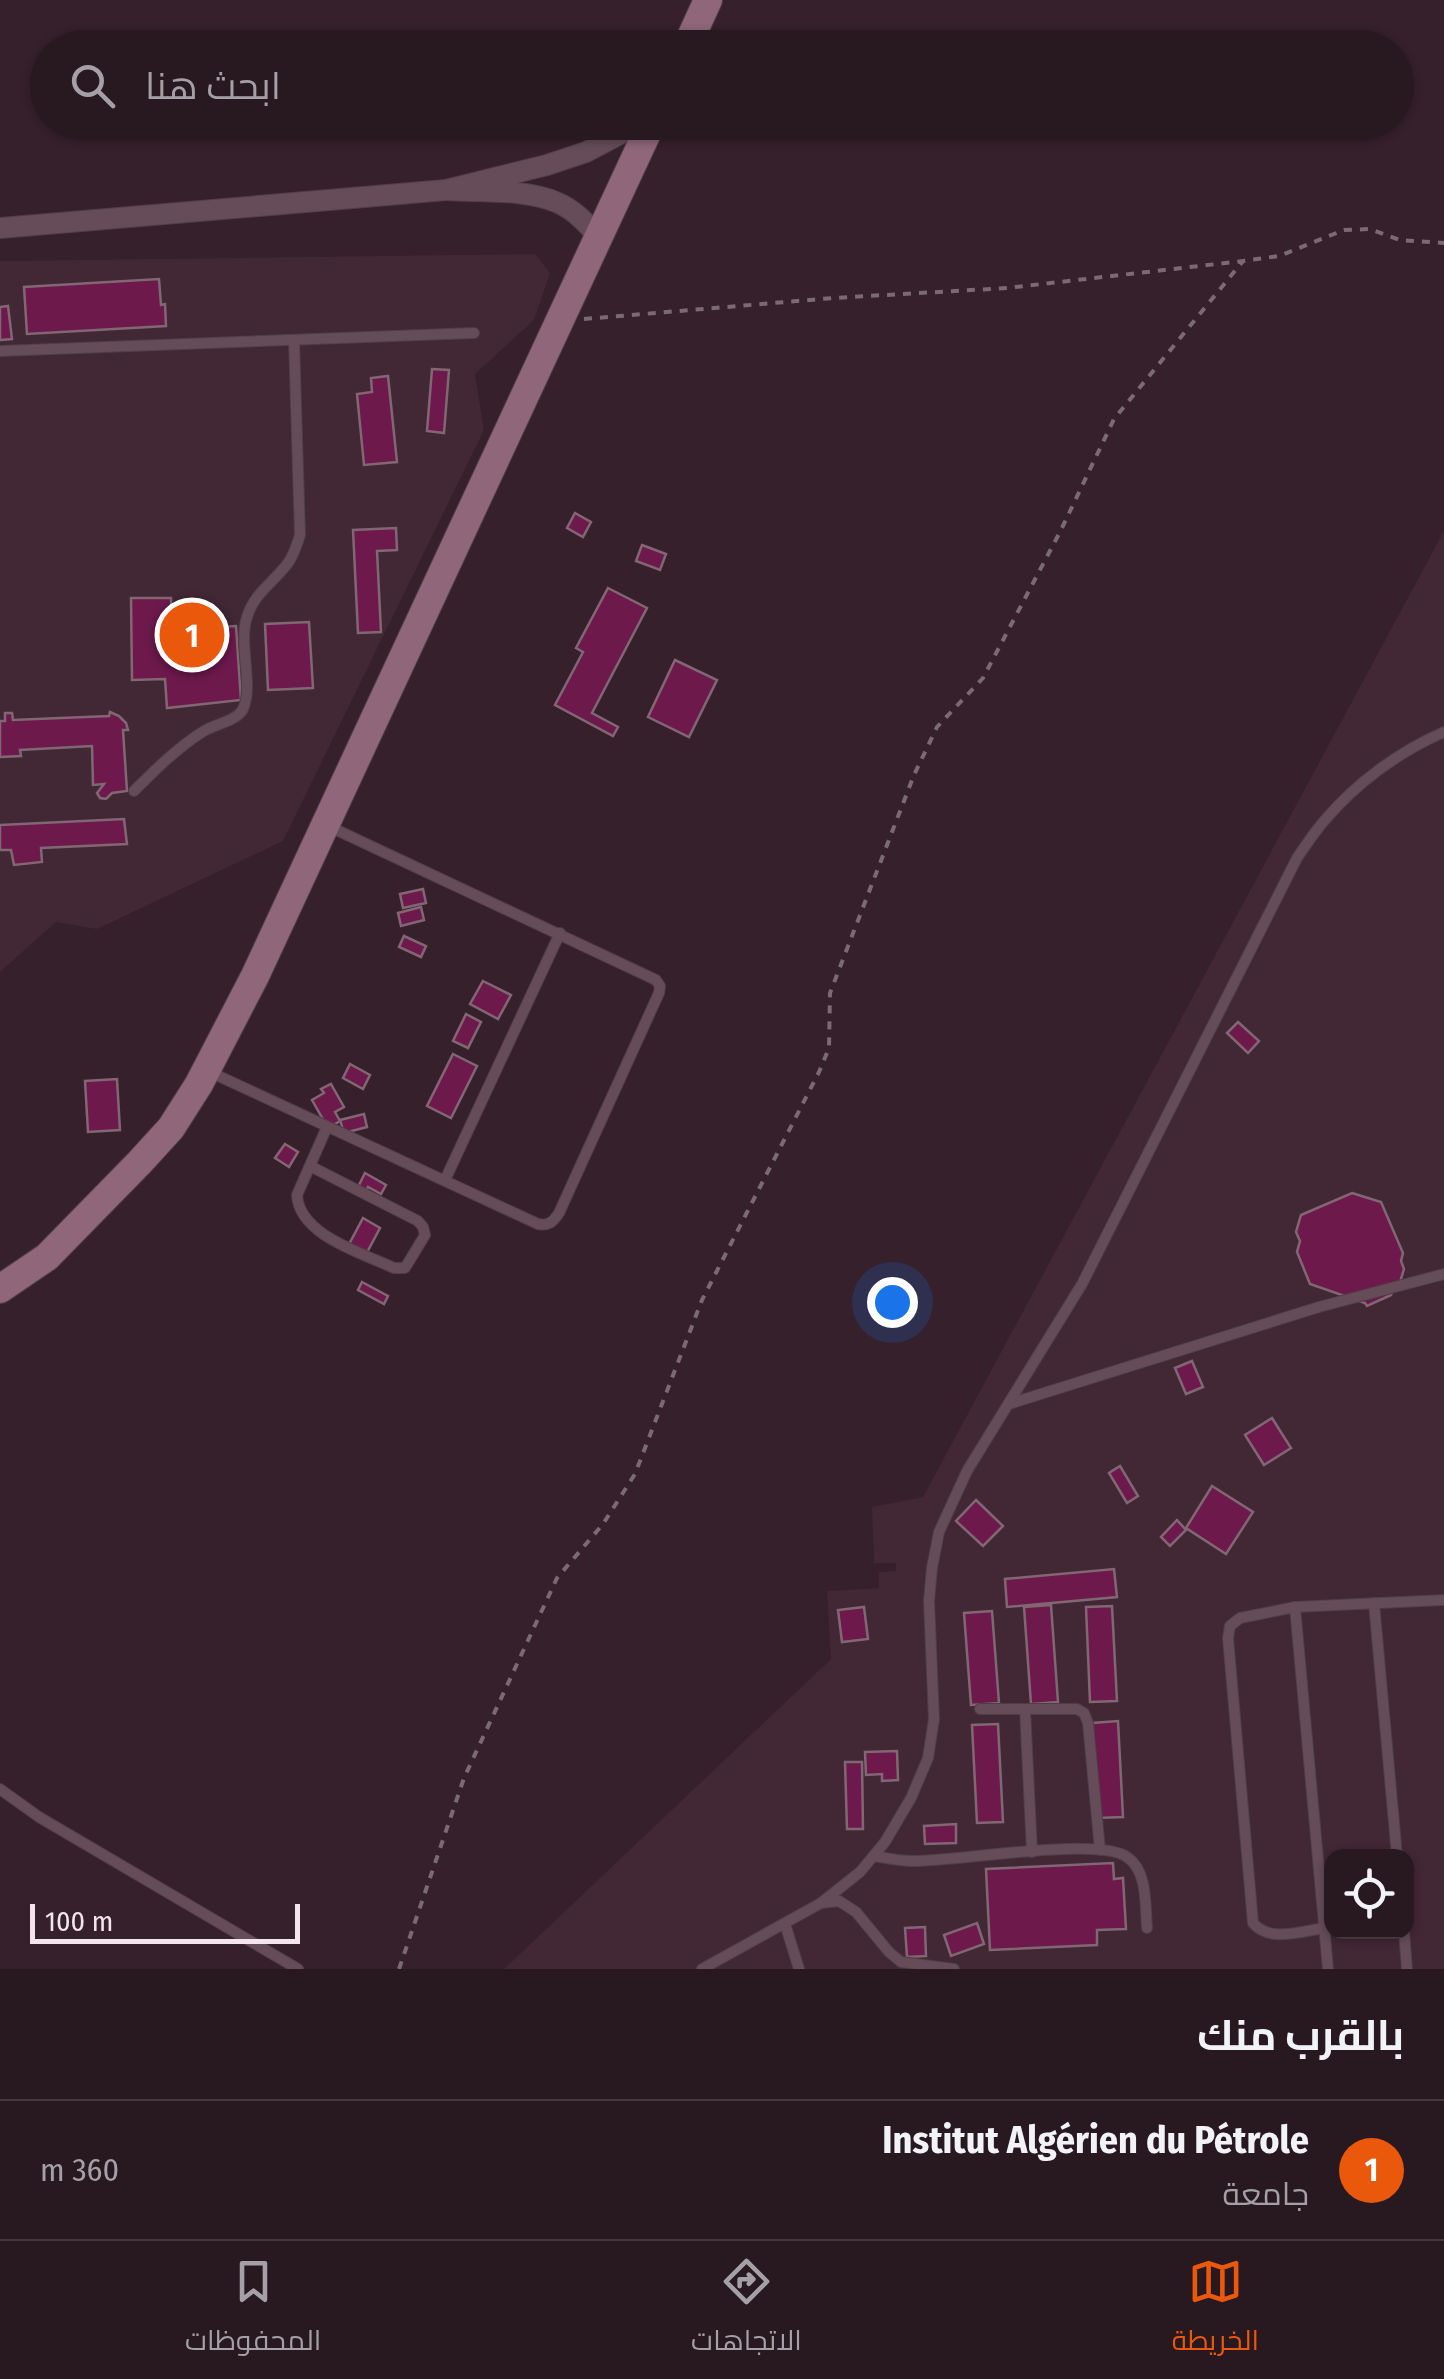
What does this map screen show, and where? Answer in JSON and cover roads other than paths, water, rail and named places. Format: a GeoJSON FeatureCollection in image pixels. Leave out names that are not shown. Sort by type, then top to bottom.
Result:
{"type":"FeatureCollection","features":[{"type":"Feature","properties":{"kind":"main road"},"geometry":{"type":"LineString","coordinates":[[694,30],[708,0]]}},
{"type":"Feature","properties":{"kind":"main road"},"geometry":{"type":"LineString","coordinates":[[0,1289],[46,1257],[140,1162],[171,1128],[206,1070],[255,976],[644,140]]}},
{"type":"Feature","properties":{"kind":"street"},"geometry":{"type":"LineString","coordinates":[[446,190],[547,165],[608,140]]}},
{"type":"Feature","properties":{"kind":"street"},"geometry":{"type":"LineString","coordinates":[[0,228],[446,190],[535,195],[558,202],[580,216],[600,237]]}},
{"type":"Feature","properties":{"kind":"lane"},"geometry":{"type":"LineString","coordinates":[[0,351],[474,333]]}},
{"type":"Feature","properties":{"kind":"lane"},"geometry":{"type":"LineString","coordinates":[[134,791],[202,732],[243,709],[246,618],[256,597],[290,561],[300,535],[294,340]]}},
{"type":"Feature","properties":{"kind":"lane"},"geometry":{"type":"LineString","coordinates":[[702,1969],[820,1903],[860,1872],[885,1842],[911,1798],[928,1758],[934,1719],[929,1601],[939,1532],[967,1471],[1082,1284],[1297,858],[1324,820],[1352,792],[1385,766],[1444,732]]}},
{"type":"Feature","properties":{"kind":"lane"},"geometry":{"type":"LineString","coordinates":[[206,1070],[538,1224],[546,1225],[558,1213],[660,986],[650,975],[326,824]]}},
{"type":"Feature","properties":{"kind":"lane"},"geometry":{"type":"LineString","coordinates":[[444,1180],[560,933]]}},
{"type":"Feature","properties":{"kind":"lane"},"geometry":{"type":"LineString","coordinates":[[310,1166],[418,1221],[424,1235],[405,1268],[394,1268],[312,1227],[302,1216],[297,1195],[327,1127]]}},
{"type":"Feature","properties":{"kind":"lane"},"geometry":{"type":"LineString","coordinates":[[1008,1404],[1318,1306],[1444,1274]]}},
{"type":"Feature","properties":{"kind":"lane"},"geometry":{"type":"LineString","coordinates":[[1296,1608],[1324,1928],[1272,1935],[1252,1923],[1230,1626],[1240,1618],[1296,1608],[1444,1600]]}},
{"type":"Feature","properties":{"kind":"lane"},"geometry":{"type":"LineString","coordinates":[[1374,1604],[1396,1849]]}},
{"type":"Feature","properties":{"kind":"lane"},"geometry":{"type":"LineString","coordinates":[[980,1709],[1077,1709],[1084,1713],[1100,1850]]}},
{"type":"Feature","properties":{"kind":"lane"},"geometry":{"type":"LineString","coordinates":[[1025,1709],[1032,1852]]}},
{"type":"Feature","properties":{"kind":"lane"},"geometry":{"type":"LineString","coordinates":[[0,1789],[39,1817],[298,1969]]}},
{"type":"Feature","properties":{"kind":"lane"},"geometry":{"type":"LineString","coordinates":[[874,1856],[912,1861],[1088,1848],[1126,1856],[1141,1872],[1147,1928]]}},
{"type":"Feature","properties":{"kind":"lane"},"geometry":{"type":"LineString","coordinates":[[820,1903],[839,1901],[856,1912],[901,1962],[954,1969]]}},
{"type":"Feature","properties":{"kind":"lane"},"geometry":{"type":"LineString","coordinates":[[785,1924],[798,1969]]}},
{"type":"Feature","properties":{"kind":"lane"},"geometry":{"type":"LineString","coordinates":[[1325,1939],[1328,1969]]}},
{"type":"Feature","properties":{"kind":"lane"},"geometry":{"type":"LineString","coordinates":[[1405,1939],[1407,1969]]}},
{"type":"Feature","properties":{"kind":"place","name":"Institut Algérien du Pétrole"},"geometry":{"type":"Point","coordinates":[192,635]}}]}
